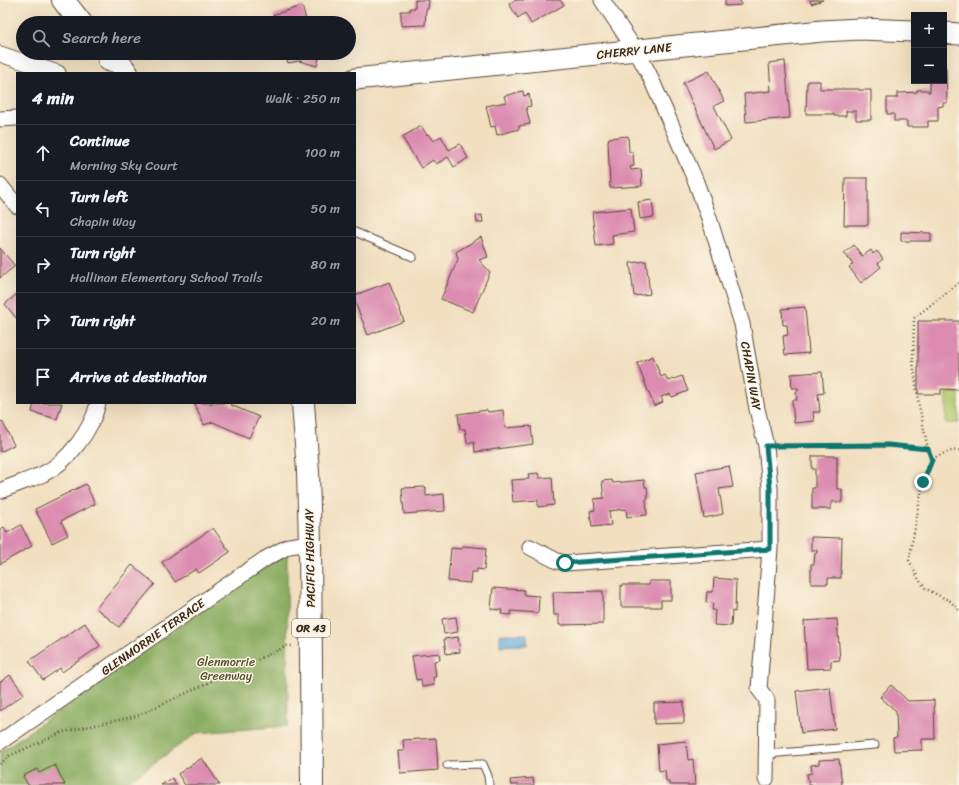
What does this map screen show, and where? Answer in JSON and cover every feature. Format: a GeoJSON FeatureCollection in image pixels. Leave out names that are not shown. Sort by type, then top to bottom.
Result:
{"type":"FeatureCollection","features":[{"type":"Feature","properties":{"kind":"main road"},"geometry":{"type":"LineString","coordinates":[[63,0],[76,16]]}},
{"type":"Feature","properties":{"kind":"main road"},"geometry":{"type":"LineString","coordinates":[[108,62],[118,61],[126,72]]}},
{"type":"Feature","properties":{"kind":"main road","name":"PACIFIC HIGHWAY"},"geometry":{"type":"LineString","coordinates":[[303,404],[308,472],[310,543],[312,785]]}},
{"type":"Feature","properties":{"kind":"street","name":"CHAPIN WAY"},"geometry":{"type":"LineString","coordinates":[[602,0],[648,72],[681,147],[696,182],[711,225],[742,324],[757,409],[766,446],[770,488],[770,549],[759,689],[767,700],[766,778]]}},
{"type":"Feature","properties":{"kind":"street","name":"CHERRY LANE"},"geometry":{"type":"LineString","coordinates":[[356,79],[822,31],[860,29],[911,31]]}},
{"type":"Feature","properties":{"kind":"street"},"geometry":{"type":"LineString","coordinates":[[947,33],[959,34]]}},
{"type":"Feature","properties":{"kind":"street"},"geometry":{"type":"LineString","coordinates":[[0,54],[16,59]]}},
{"type":"Feature","properties":{"kind":"street"},"geometry":{"type":"LineString","coordinates":[[18,60],[55,72]]}},
{"type":"Feature","properties":{"kind":"street"},"geometry":{"type":"LineString","coordinates":[[0,119],[16,118]]}},
{"type":"Feature","properties":{"kind":"street"},"geometry":{"type":"LineString","coordinates":[[0,185],[16,205]]}},
{"type":"Feature","properties":{"kind":"street"},"geometry":{"type":"LineString","coordinates":[[0,491],[44,473],[63,460],[88,430],[98,404]]}},
{"type":"Feature","properties":{"kind":"street","name":"GLENMORRIE TERRACE"},"geometry":{"type":"LineString","coordinates":[[0,742],[265,559],[289,546],[310,543]]}},
{"type":"Feature","properties":{"kind":"street"},"geometry":{"type":"LineString","coordinates":[[530,547],[557,561],[565,563],[770,549]]}},
{"type":"Feature","properties":{"kind":"lane"},"geometry":{"type":"LineString","coordinates":[[356,232],[413,257]]}},
{"type":"Feature","properties":{"kind":"lane"},"geometry":{"type":"LineString","coordinates":[[766,754],[875,745]]}},
{"type":"Feature","properties":{"kind":"lane"},"geometry":{"type":"LineString","coordinates":[[447,765],[483,764],[488,776],[489,785]]}},
{"type":"Feature","properties":{"kind":"path"},"geometry":{"type":"LineString","coordinates":[[932,460],[928,449],[919,405],[913,363],[914,318],[959,283]]}},
{"type":"Feature","properties":{"kind":"path"},"geometry":{"type":"LineString","coordinates":[[766,446],[888,445],[928,449]]}},
{"type":"Feature","properties":{"kind":"path"},"geometry":{"type":"LineString","coordinates":[[959,450],[945,452],[932,460],[923,482],[909,560],[919,580],[926,589],[950,601],[959,610]]}},
{"type":"Feature","properties":{"kind":"path"},"geometry":{"type":"LineString","coordinates":[[0,764],[9,756],[63,732],[137,716],[287,646],[311,646]]}},
{"type":"Feature","properties":{"kind":"green space"},"geometry":{"type":"Polygon","coordinates":[[[946,393],[959,393],[959,423],[946,423],[946,393]]]}},
{"type":"Feature","properties":{"kind":"green space","name":"Glenmorrie Greenway"},"geometry":{"type":"Polygon","coordinates":[[[287,551],[288,726],[197,733],[123,785],[0,785],[0,752],[287,551]]]}},
{"type":"Feature","properties":{"kind":"water"},"geometry":{"type":"Polygon","coordinates":[[[500,634],[527,634],[527,645],[500,646],[500,634]]]}},
{"type":"Feature","properties":{"kind":"building"},"geometry":{"type":"Polygon","coordinates":[[[415,0],[429,0],[428,9],[426,9],[425,25],[401,26],[401,11],[410,11],[410,8],[415,8],[415,0]]]}},
{"type":"Feature","properties":{"kind":"building"},"geometry":{"type":"Polygon","coordinates":[[[515,0],[560,0],[564,5],[531,24],[525,13],[518,18],[509,4],[515,0]]]}},
{"type":"Feature","properties":{"kind":"building"},"geometry":{"type":"Polygon","coordinates":[[[725,0],[740,0],[741,5],[725,6],[725,0]]]}},
{"type":"Feature","properties":{"kind":"building"},"geometry":{"type":"Polygon","coordinates":[[[810,0],[823,0],[811,4],[810,0]]]}},
{"type":"Feature","properties":{"kind":"building"},"geometry":{"type":"Polygon","coordinates":[[[302,6],[305,16],[273,16],[302,6]]]}},
{"type":"Feature","properties":{"kind":"building"},"geometry":{"type":"Polygon","coordinates":[[[287,60],[318,60],[317,66],[299,61],[288,63],[287,60]]]}},
{"type":"Feature","properties":{"kind":"building"},"geometry":{"type":"Polygon","coordinates":[[[785,61],[790,118],[746,122],[744,94],[771,91],[769,63],[785,61]]]}},
{"type":"Feature","properties":{"kind":"building"},"geometry":{"type":"Polygon","coordinates":[[[709,71],[724,101],[714,106],[731,140],[714,149],[683,83],[709,71]]]}},
{"type":"Feature","properties":{"kind":"building"},"geometry":{"type":"Polygon","coordinates":[[[808,81],[820,81],[820,89],[871,90],[871,120],[856,120],[856,111],[846,111],[846,116],[834,116],[834,114],[806,114],[808,81]]]}},
{"type":"Feature","properties":{"kind":"building"},"geometry":{"type":"Polygon","coordinates":[[[930,84],[946,84],[947,103],[943,103],[943,106],[938,107],[938,121],[928,121],[928,127],[907,127],[907,121],[894,121],[894,114],[887,114],[887,98],[897,98],[897,93],[917,92],[917,90],[928,90],[928,92],[930,92],[930,84]]]}},
{"type":"Feature","properties":{"kind":"building"},"geometry":{"type":"Polygon","coordinates":[[[523,91],[524,96],[529,94],[531,106],[526,107],[530,124],[519,126],[519,129],[497,135],[495,126],[491,127],[486,106],[506,102],[504,96],[523,91]]]}},
{"type":"Feature","properties":{"kind":"building"},"geometry":{"type":"Polygon","coordinates":[[[421,126],[433,141],[441,136],[449,150],[460,144],[468,158],[454,167],[448,157],[436,164],[433,160],[421,168],[402,137],[421,126]]]}},
{"type":"Feature","properties":{"kind":"building"},"geometry":{"type":"Polygon","coordinates":[[[628,136],[629,152],[633,152],[634,166],[630,167],[631,170],[641,169],[642,186],[610,188],[609,138],[628,136]]]}},
{"type":"Feature","properties":{"kind":"building"},"geometry":{"type":"Polygon","coordinates":[[[845,178],[868,178],[868,225],[844,225],[845,178]]]}},
{"type":"Feature","properties":{"kind":"building"},"geometry":{"type":"Polygon","coordinates":[[[652,200],[654,217],[640,219],[638,202],[652,200]]]}},
{"type":"Feature","properties":{"kind":"building"},"geometry":{"type":"Polygon","coordinates":[[[631,208],[634,232],[612,235],[613,244],[596,246],[592,212],[631,208]]]}},
{"type":"Feature","properties":{"kind":"building"},"geometry":{"type":"Polygon","coordinates":[[[482,215],[483,222],[477,223],[476,216],[482,215]]]}},
{"type":"Feature","properties":{"kind":"building"},"geometry":{"type":"Polygon","coordinates":[[[901,232],[931,233],[931,241],[901,241],[901,232]]]}},
{"type":"Feature","properties":{"kind":"building"},"geometry":{"type":"Polygon","coordinates":[[[481,237],[488,257],[479,260],[490,272],[473,312],[441,299],[458,259],[456,252],[481,237]]]}},
{"type":"Feature","properties":{"kind":"building"},"geometry":{"type":"Polygon","coordinates":[[[854,245],[862,256],[871,250],[873,254],[877,251],[883,259],[878,263],[881,267],[861,283],[849,267],[853,264],[844,253],[854,245]]]}},
{"type":"Feature","properties":{"kind":"building"},"geometry":{"type":"Polygon","coordinates":[[[0,248],[15,266],[0,278],[0,248]]]}},
{"type":"Feature","properties":{"kind":"building"},"geometry":{"type":"Polygon","coordinates":[[[646,261],[650,294],[634,296],[630,263],[646,261]]]}},
{"type":"Feature","properties":{"kind":"building"},"geometry":{"type":"Polygon","coordinates":[[[389,282],[404,321],[368,335],[356,305],[356,295],[389,282]]]}},
{"type":"Feature","properties":{"kind":"building"},"geometry":{"type":"Polygon","coordinates":[[[16,295],[16,318],[5,304],[16,295]]]}},
{"type":"Feature","properties":{"kind":"building"},"geometry":{"type":"Polygon","coordinates":[[[805,307],[809,353],[785,355],[783,336],[788,335],[787,325],[783,325],[782,309],[805,307]]]}},
{"type":"Feature","properties":{"kind":"building"},"geometry":{"type":"Polygon","coordinates":[[[918,321],[959,321],[959,390],[941,389],[941,394],[918,394],[918,321]]]}},
{"type":"Feature","properties":{"kind":"building"},"geometry":{"type":"Polygon","coordinates":[[[653,356],[661,377],[665,375],[668,381],[682,376],[688,391],[672,397],[670,394],[661,397],[663,402],[654,406],[637,363],[653,356]]]}},
{"type":"Feature","properties":{"kind":"building"},"geometry":{"type":"Polygon","coordinates":[[[822,372],[824,393],[818,394],[820,412],[813,412],[814,421],[794,423],[792,400],[797,400],[796,391],[798,391],[798,388],[792,388],[791,374],[822,372]]]}},
{"type":"Feature","properties":{"kind":"building"},"geometry":{"type":"Polygon","coordinates":[[[34,404],[62,404],[57,419],[32,412],[34,404]]]}},
{"type":"Feature","properties":{"kind":"building"},"geometry":{"type":"Polygon","coordinates":[[[195,404],[230,404],[259,417],[249,438],[213,422],[204,425],[195,404]]]}},
{"type":"Feature","properties":{"kind":"building"},"geometry":{"type":"Polygon","coordinates":[[[487,410],[488,412],[503,410],[505,428],[531,426],[533,444],[475,452],[474,442],[467,443],[465,429],[460,429],[458,414],[487,410]]]}},
{"type":"Feature","properties":{"kind":"building"},"geometry":{"type":"Polygon","coordinates":[[[2,421],[14,445],[0,452],[0,422],[2,421]]]}},
{"type":"Feature","properties":{"kind":"building"},"geometry":{"type":"Polygon","coordinates":[[[812,456],[837,456],[837,489],[842,489],[842,502],[831,502],[831,509],[812,509],[812,488],[815,488],[815,469],[812,469],[812,456]]]}},
{"type":"Feature","properties":{"kind":"building"},"geometry":{"type":"Polygon","coordinates":[[[729,466],[733,487],[719,489],[723,514],[704,518],[696,472],[729,466]]]}},
{"type":"Feature","properties":{"kind":"building"},"geometry":{"type":"Polygon","coordinates":[[[538,473],[539,478],[552,477],[554,505],[538,507],[538,500],[513,502],[511,480],[529,479],[528,474],[538,473]]]}},
{"type":"Feature","properties":{"kind":"building"},"geometry":{"type":"Polygon","coordinates":[[[612,480],[613,483],[644,480],[645,487],[647,487],[647,515],[627,517],[626,509],[609,511],[611,525],[592,527],[590,511],[595,510],[594,499],[604,498],[602,481],[612,480]]]}},
{"type":"Feature","properties":{"kind":"building"},"geometry":{"type":"Polygon","coordinates":[[[86,484],[95,504],[61,521],[68,535],[52,543],[35,509],[86,484]]]}},
{"type":"Feature","properties":{"kind":"building"},"geometry":{"type":"Polygon","coordinates":[[[426,487],[426,496],[444,494],[445,511],[404,514],[402,488],[426,487]]]}},
{"type":"Feature","properties":{"kind":"building"},"geometry":{"type":"Polygon","coordinates":[[[21,525],[32,546],[0,564],[0,529],[4,527],[7,533],[21,525]]]}},
{"type":"Feature","properties":{"kind":"building"},"geometry":{"type":"Polygon","coordinates":[[[213,528],[230,552],[199,573],[196,569],[175,582],[162,562],[213,528]]]}},
{"type":"Feature","properties":{"kind":"building"},"geometry":{"type":"Polygon","coordinates":[[[811,537],[842,538],[841,578],[828,578],[828,584],[811,584],[811,564],[814,564],[815,553],[817,553],[817,550],[811,550],[811,537]]]}},
{"type":"Feature","properties":{"kind":"building"},"geometry":{"type":"Polygon","coordinates":[[[462,546],[486,548],[484,570],[477,569],[477,572],[471,572],[470,583],[448,581],[451,548],[462,549],[462,546]]]}},
{"type":"Feature","properties":{"kind":"building"},"geometry":{"type":"Polygon","coordinates":[[[132,565],[155,584],[119,627],[96,608],[132,565]]]}},
{"type":"Feature","properties":{"kind":"building"},"geometry":{"type":"Polygon","coordinates":[[[714,578],[736,580],[735,612],[732,611],[731,626],[714,625],[715,610],[712,610],[713,603],[706,602],[707,592],[713,592],[714,578]]]}},
{"type":"Feature","properties":{"kind":"building"},"geometry":{"type":"Polygon","coordinates":[[[649,581],[671,581],[671,600],[661,600],[661,607],[621,607],[621,585],[649,585],[649,581]]]}},
{"type":"Feature","properties":{"kind":"building"},"geometry":{"type":"Polygon","coordinates":[[[493,588],[524,590],[524,595],[539,596],[538,613],[511,611],[511,615],[501,614],[502,610],[491,609],[493,588]]]}},
{"type":"Feature","properties":{"kind":"building"},"geometry":{"type":"Polygon","coordinates":[[[603,591],[603,624],[559,625],[559,615],[554,615],[553,592],[603,591]]]}},
{"type":"Feature","properties":{"kind":"building"},"geometry":{"type":"Polygon","coordinates":[[[456,617],[458,632],[444,634],[442,619],[456,617]]]}},
{"type":"Feature","properties":{"kind":"building"},"geometry":{"type":"Polygon","coordinates":[[[837,619],[840,660],[831,661],[831,668],[807,669],[804,621],[837,619]]]}},
{"type":"Feature","properties":{"kind":"building"},"geometry":{"type":"Polygon","coordinates":[[[85,623],[100,646],[62,672],[60,668],[43,680],[29,661],[85,623]]]}},
{"type":"Feature","properties":{"kind":"building"},"geometry":{"type":"Polygon","coordinates":[[[458,637],[460,652],[446,654],[444,639],[458,637]]]}},
{"type":"Feature","properties":{"kind":"building"},"geometry":{"type":"Polygon","coordinates":[[[439,653],[440,660],[434,661],[436,677],[433,677],[434,685],[422,687],[421,679],[416,680],[412,656],[439,653]]]}},
{"type":"Feature","properties":{"kind":"building"},"geometry":{"type":"Polygon","coordinates":[[[10,675],[24,694],[0,711],[0,682],[10,675]]]}},
{"type":"Feature","properties":{"kind":"building"},"geometry":{"type":"Polygon","coordinates":[[[891,685],[908,701],[934,700],[935,739],[922,739],[922,750],[894,751],[893,738],[897,737],[896,711],[880,697],[891,685]]]}},
{"type":"Feature","properties":{"kind":"building"},"geometry":{"type":"Polygon","coordinates":[[[830,687],[835,729],[801,733],[796,691],[830,687]]]}},
{"type":"Feature","properties":{"kind":"building"},"geometry":{"type":"Polygon","coordinates":[[[684,702],[684,723],[654,724],[654,703],[684,702]]]}},
{"type":"Feature","properties":{"kind":"building"},"geometry":{"type":"Polygon","coordinates":[[[436,738],[438,770],[400,773],[398,751],[404,751],[403,740],[436,738]]]}},
{"type":"Feature","properties":{"kind":"building"},"geometry":{"type":"Polygon","coordinates":[[[686,741],[688,760],[693,759],[695,785],[669,785],[669,781],[666,781],[665,770],[659,771],[657,744],[686,741]]]}},
{"type":"Feature","properties":{"kind":"building"},"geometry":{"type":"Polygon","coordinates":[[[202,758],[220,785],[185,785],[178,774],[202,758]]]}},
{"type":"Feature","properties":{"kind":"building"},"geometry":{"type":"Polygon","coordinates":[[[839,759],[842,785],[809,785],[807,774],[812,773],[811,765],[819,764],[819,760],[839,759]]]}},
{"type":"Feature","properties":{"kind":"building"},"geometry":{"type":"Polygon","coordinates":[[[55,765],[65,785],[28,785],[23,776],[37,769],[39,773],[55,765]]]}},
{"type":"Feature","properties":{"kind":"building"},"geometry":{"type":"Polygon","coordinates":[[[172,778],[177,785],[161,785],[172,778]]]}},
{"type":"Feature","properties":{"kind":"building"},"geometry":{"type":"Polygon","coordinates":[[[533,778],[534,785],[511,785],[510,780],[533,778]]]}},
{"type":"Feature","properties":{"kind":"route"},"geometry":{"type":"LineString","coordinates":[[565,563],[770,549],[770,488],[766,446],[888,445],[928,449],[932,460],[923,482]]}}]}
